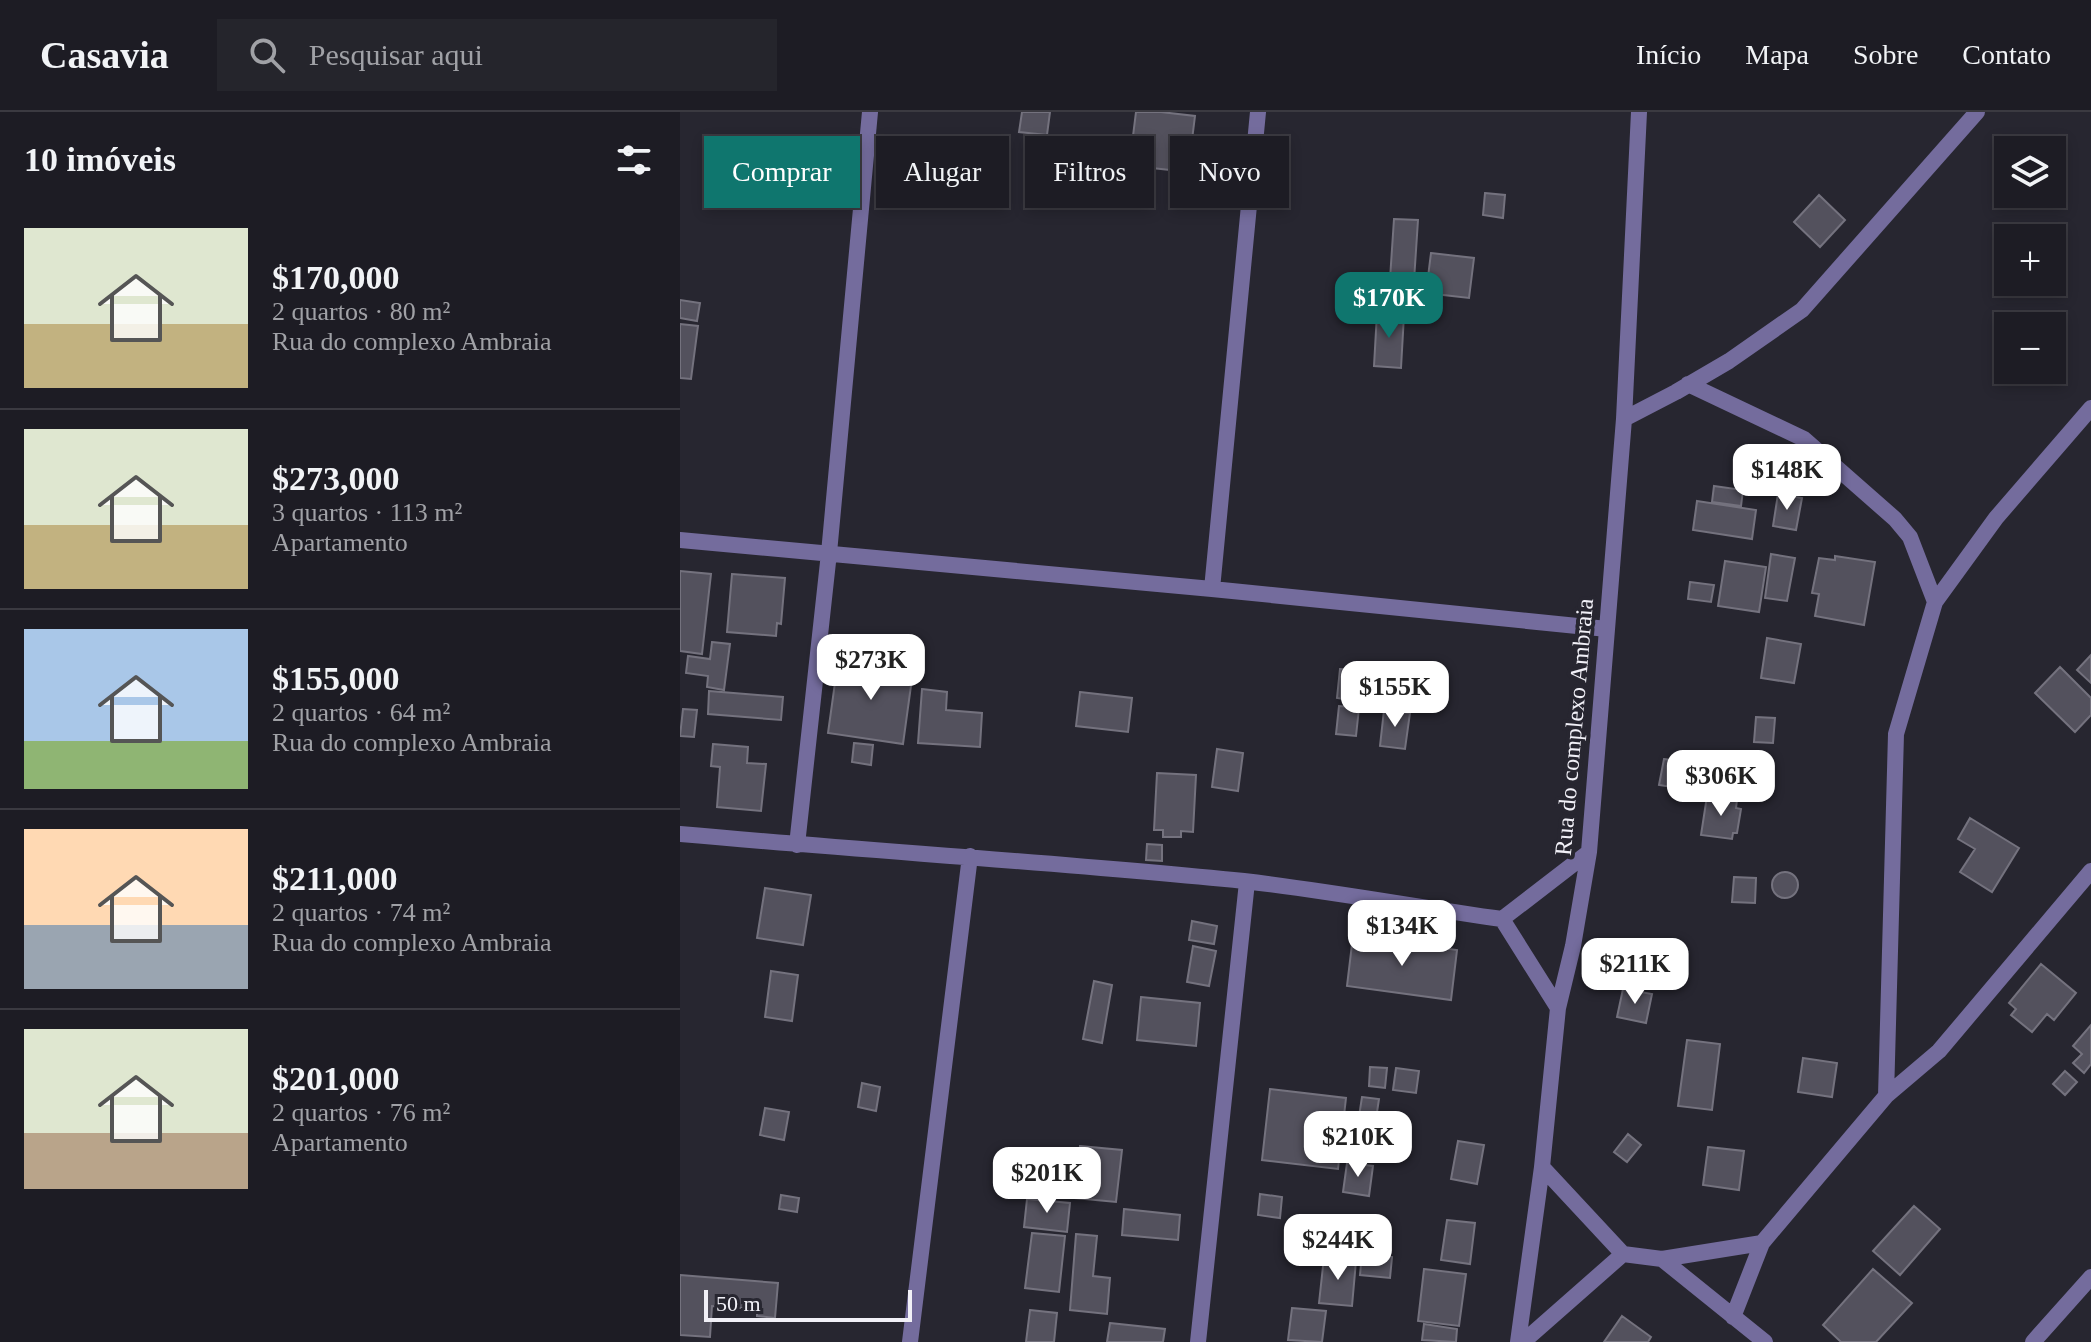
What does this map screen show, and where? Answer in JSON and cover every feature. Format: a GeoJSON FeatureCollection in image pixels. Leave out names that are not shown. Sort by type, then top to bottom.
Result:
{"type":"FeatureCollection","features":[{"type":"Feature","properties":{"kind":"street"},"geometry":{"type":"LineString","coordinates":[[797,845],[829,553],[870,112]]}},
{"type":"Feature","properties":{"kind":"street"},"geometry":{"type":"LineString","coordinates":[[1212,589],[1258,112]]}},
{"type":"Feature","properties":{"kind":"street","name":"Rua do complexo Ambraia"},"geometry":{"type":"LineString","coordinates":[[1521,1342],[1558,1008],[1573,946],[1589,852],[1624,419],[1639,112]]}},
{"type":"Feature","properties":{"kind":"street"},"geometry":{"type":"LineString","coordinates":[[1624,419],[1729,361],[1802,310],[1977,112]]}},
{"type":"Feature","properties":{"kind":"street"},"geometry":{"type":"LineString","coordinates":[[1688,384],[1804,439],[1895,519],[1910,537],[1935,602]]}},
{"type":"Feature","properties":{"kind":"street"},"geometry":{"type":"LineString","coordinates":[[1886,1096],[1896,734],[1935,602],[1996,518],[2091,408]]}},
{"type":"Feature","properties":{"kind":"street"},"geometry":{"type":"LineString","coordinates":[[680,540],[1607,629]]}},
{"type":"Feature","properties":{"kind":"street"},"geometry":{"type":"LineString","coordinates":[[680,834],[970,856],[1247,882],[1502,919],[1589,852]]}},
{"type":"Feature","properties":{"kind":"street"},"geometry":{"type":"LineString","coordinates":[[910,1342],[970,856]]}},
{"type":"Feature","properties":{"kind":"street"},"geometry":{"type":"LineString","coordinates":[[1733,1317],[1762,1243],[1886,1096],[1939,1051],[2091,871]]}},
{"type":"Feature","properties":{"kind":"street"},"geometry":{"type":"LineString","coordinates":[[1198,1342],[1247,882]]}},
{"type":"Feature","properties":{"kind":"street"},"geometry":{"type":"LineString","coordinates":[[1502,919],[1558,1008]]}},
{"type":"Feature","properties":{"kind":"street"},"geometry":{"type":"LineString","coordinates":[[1542,1167],[1623,1254],[1662,1259],[1762,1243]]}},
{"type":"Feature","properties":{"kind":"street"},"geometry":{"type":"LineString","coordinates":[[1521,1342],[1623,1254]]}},
{"type":"Feature","properties":{"kind":"street"},"geometry":{"type":"LineString","coordinates":[[1662,1259],[1765,1342]]}},
{"type":"Feature","properties":{"kind":"street"},"geometry":{"type":"LineString","coordinates":[[2033,1342],[2091,1277]]}},
{"type":"Feature","properties":{"kind":"building"},"geometry":{"type":"Polygon","coordinates":[[[1022,112],[1050,112],[1047,135],[1019,132],[1022,112]]]}},
{"type":"Feature","properties":{"kind":"building"},"geometry":{"type":"Polygon","coordinates":[[[1136,112],[1195,116],[1192,136],[1170,136],[1170,170],[1154,168],[1154,136],[1133,136],[1136,112]]]}},
{"type":"Feature","properties":{"kind":"building"},"geometry":{"type":"Polygon","coordinates":[[[1485,193],[1505,195],[1503,218],[1483,215],[1485,193]]]}},
{"type":"Feature","properties":{"kind":"building"},"geometry":{"type":"Polygon","coordinates":[[[1819,195],[1845,220],[1820,247],[1794,222],[1819,195]]]}},
{"type":"Feature","properties":{"kind":"building"},"geometry":{"type":"Polygon","coordinates":[[[1394,219],[1418,220],[1413,296],[1389,294],[1394,219]]]}},
{"type":"Feature","properties":{"kind":"building"},"geometry":{"type":"Polygon","coordinates":[[[1431,253],[1474,258],[1469,298],[1426,293],[1431,253]]]}},
{"type":"Feature","properties":{"kind":"building"},"geometry":{"type":"Polygon","coordinates":[[[680,300],[700,303],[697,321],[680,318],[680,300]]]}},
{"type":"Feature","properties":{"kind":"building"},"geometry":{"type":"Polygon","coordinates":[[[1377,313],[1404,315],[1401,368],[1374,366],[1377,313]]]}},
{"type":"Feature","properties":{"kind":"building"},"geometry":{"type":"Polygon","coordinates":[[[680,324],[698,326],[691,379],[680,378],[680,324]]]}},
{"type":"Feature","properties":{"kind":"building"},"geometry":{"type":"Polygon","coordinates":[[[1762,457],[1782,460],[1777,487],[1757,484],[1762,457]]]}},
{"type":"Feature","properties":{"kind":"building"},"geometry":{"type":"Polygon","coordinates":[[[1714,486],[1743,490],[1741,506],[1712,502],[1714,486]]]}},
{"type":"Feature","properties":{"kind":"building"},"geometry":{"type":"Polygon","coordinates":[[[1778,494],[1802,498],[1796,530],[1773,526],[1778,494]]]}},
{"type":"Feature","properties":{"kind":"building"},"geometry":{"type":"Polygon","coordinates":[[[1697,501],[1756,510],[1752,539],[1693,530],[1697,501]]]}},
{"type":"Feature","properties":{"kind":"building"},"geometry":{"type":"Polygon","coordinates":[[[1771,554],[1795,558],[1787,601],[1765,598],[1771,554]]]}},
{"type":"Feature","properties":{"kind":"building"},"geometry":{"type":"Polygon","coordinates":[[[1835,556],[1875,562],[1864,625],[1815,616],[1819,594],[1812,593],[1819,558],[1835,560],[1835,556]]]}},
{"type":"Feature","properties":{"kind":"building"},"geometry":{"type":"Polygon","coordinates":[[[1725,561],[1766,567],[1759,612],[1718,606],[1725,561]]]}},
{"type":"Feature","properties":{"kind":"building"},"geometry":{"type":"Polygon","coordinates":[[[680,571],[711,574],[702,654],[680,651],[680,571]]]}},
{"type":"Feature","properties":{"kind":"building"},"geometry":{"type":"Polygon","coordinates":[[[732,574],[785,578],[781,624],[777,623],[776,636],[727,632],[732,574]]]}},
{"type":"Feature","properties":{"kind":"building"},"geometry":{"type":"Polygon","coordinates":[[[1690,582],[1714,585],[1711,602],[1688,599],[1690,582]]]}},
{"type":"Feature","properties":{"kind":"building"},"geometry":{"type":"Polygon","coordinates":[[[1767,638],[1801,644],[1794,683],[1761,678],[1767,638]]]}},
{"type":"Feature","properties":{"kind":"building"},"geometry":{"type":"Polygon","coordinates":[[[712,642],[730,644],[724,690],[707,687],[708,676],[686,673],[688,656],[710,659],[712,642]]]}},
{"type":"Feature","properties":{"kind":"building"},"geometry":{"type":"Polygon","coordinates":[[[2091,655],[2091,683],[2077,670],[2091,655]]]}},
{"type":"Feature","properties":{"kind":"building"},"geometry":{"type":"Polygon","coordinates":[[[838,661],[913,671],[903,744],[828,733],[838,661]]]}},
{"type":"Feature","properties":{"kind":"building"},"geometry":{"type":"Polygon","coordinates":[[[2060,667],[2091,698],[2091,715],[2075,732],[2035,693],[2060,667]]]}},
{"type":"Feature","properties":{"kind":"building"},"geometry":{"type":"Polygon","coordinates":[[[1340,669],[1358,671],[1356,701],[1337,698],[1340,669]]]}},
{"type":"Feature","properties":{"kind":"building"},"geometry":{"type":"Polygon","coordinates":[[[922,689],[947,692],[946,710],[982,713],[980,747],[918,743],[922,689]]]}},
{"type":"Feature","properties":{"kind":"building"},"geometry":{"type":"Polygon","coordinates":[[[709,691],[783,697],[781,720],[708,714],[709,691]]]}},
{"type":"Feature","properties":{"kind":"building"},"geometry":{"type":"Polygon","coordinates":[[[1080,692],[1132,698],[1128,732],[1076,726],[1080,692]]]}},
{"type":"Feature","properties":{"kind":"building"},"geometry":{"type":"Polygon","coordinates":[[[1339,706],[1359,708],[1356,736],[1336,734],[1339,706]]]}},
{"type":"Feature","properties":{"kind":"building"},"geometry":{"type":"Polygon","coordinates":[[[683,709],[697,710],[694,737],[680,736],[683,709]]]}},
{"type":"Feature","properties":{"kind":"building"},"geometry":{"type":"Polygon","coordinates":[[[1384,710],[1410,713],[1405,749],[1380,746],[1384,710]]]}},
{"type":"Feature","properties":{"kind":"building"},"geometry":{"type":"Polygon","coordinates":[[[1756,717],[1775,718],[1773,743],[1754,742],[1756,717]]]}},
{"type":"Feature","properties":{"kind":"building"},"geometry":{"type":"Polygon","coordinates":[[[854,743],[873,745],[871,765],[852,762],[854,743]]]}},
{"type":"Feature","properties":{"kind":"building"},"geometry":{"type":"Polygon","coordinates":[[[713,744],[748,747],[747,763],[766,764],[761,811],[717,807],[720,767],[711,766],[713,744]]]}},
{"type":"Feature","properties":{"kind":"building"},"geometry":{"type":"Polygon","coordinates":[[[1217,749],[1243,753],[1238,791],[1212,787],[1217,749]]]}},
{"type":"Feature","properties":{"kind":"building"},"geometry":{"type":"Polygon","coordinates":[[[1664,759],[1695,763],[1691,790],[1659,785],[1664,759]]]}},
{"type":"Feature","properties":{"kind":"building"},"geometry":{"type":"Polygon","coordinates":[[[1157,773],[1196,775],[1193,832],[1181,831],[1181,837],[1163,837],[1163,830],[1154,830],[1157,773]]]}},
{"type":"Feature","properties":{"kind":"building"},"geometry":{"type":"Polygon","coordinates":[[[1707,796],[1737,800],[1736,808],[1741,809],[1737,833],[1733,833],[1732,839],[1701,835],[1707,796]]]}},
{"type":"Feature","properties":{"kind":"building"},"geometry":{"type":"Polygon","coordinates":[[[1970,818],[2019,848],[1992,892],[1960,872],[1975,849],[1958,839],[1970,818]]]}},
{"type":"Feature","properties":{"kind":"building"},"geometry":{"type":"Polygon","coordinates":[[[1147,844],[1162,845],[1162,861],[1146,860],[1147,844]]]}},
{"type":"Feature","properties":{"kind":"building"},"geometry":{"type":"Polygon","coordinates":[[[1785,872],[1794,876],[1798,885],[1794,894],[1785,898],[1776,894],[1772,885],[1776,876],[1785,872]]]}},
{"type":"Feature","properties":{"kind":"building"},"geometry":{"type":"Polygon","coordinates":[[[1734,877],[1756,878],[1755,903],[1732,902],[1734,877]]]}},
{"type":"Feature","properties":{"kind":"building"},"geometry":{"type":"Polygon","coordinates":[[[765,888],[811,895],[803,945],[757,938],[765,888]]]}},
{"type":"Feature","properties":{"kind":"building"},"geometry":{"type":"Polygon","coordinates":[[[1192,921],[1217,926],[1214,944],[1189,940],[1192,921]]]}},
{"type":"Feature","properties":{"kind":"building"},"geometry":{"type":"Polygon","coordinates":[[[1353,936],[1457,950],[1451,1000],[1347,986],[1353,936]]]}},
{"type":"Feature","properties":{"kind":"building"},"geometry":{"type":"Polygon","coordinates":[[[1193,946],[1216,951],[1209,986],[1187,982],[1193,946]]]}},
{"type":"Feature","properties":{"kind":"building"},"geometry":{"type":"Polygon","coordinates":[[[2041,964],[2076,993],[2054,1020],[2047,1014],[2032,1032],[2011,1015],[2016,1009],[2009,1003],[2041,964]]]}},
{"type":"Feature","properties":{"kind":"building"},"geometry":{"type":"Polygon","coordinates":[[[771,971],[798,975],[792,1021],[765,1017],[771,971]]]}},
{"type":"Feature","properties":{"kind":"building"},"geometry":{"type":"Polygon","coordinates":[[[1094,981],[1112,985],[1102,1043],[1083,1039],[1094,981]]]}},
{"type":"Feature","properties":{"kind":"building"},"geometry":{"type":"Polygon","coordinates":[[[1623,989],[1652,994],[1646,1023],[1617,1017],[1623,989]]]}},
{"type":"Feature","properties":{"kind":"building"},"geometry":{"type":"Polygon","coordinates":[[[1141,997],[1200,1003],[1196,1046],[1137,1040],[1141,997]]]}},
{"type":"Feature","properties":{"kind":"building"},"geometry":{"type":"Polygon","coordinates":[[[2091,1025],[2091,1064],[2084,1073],[2073,1063],[2082,1054],[2073,1046],[2091,1025]]]}},
{"type":"Feature","properties":{"kind":"building"},"geometry":{"type":"Polygon","coordinates":[[[1687,1040],[1720,1044],[1712,1110],[1678,1106],[1687,1040]]]}},
{"type":"Feature","properties":{"kind":"building"},"geometry":{"type":"Polygon","coordinates":[[[1803,1058],[1837,1063],[1832,1097],[1798,1092],[1803,1058]]]}},
{"type":"Feature","properties":{"kind":"building"},"geometry":{"type":"Polygon","coordinates":[[[1370,1067],[1387,1068],[1385,1088],[1369,1086],[1370,1067]]]}},
{"type":"Feature","properties":{"kind":"building"},"geometry":{"type":"Polygon","coordinates":[[[1396,1068],[1419,1071],[1416,1093],[1393,1090],[1396,1068]]]}},
{"type":"Feature","properties":{"kind":"building"},"geometry":{"type":"Polygon","coordinates":[[[2065,1071],[2077,1082],[2065,1095],[2053,1084],[2065,1071]]]}},
{"type":"Feature","properties":{"kind":"building"},"geometry":{"type":"Polygon","coordinates":[[[862,1083],[880,1087],[876,1111],[858,1107],[862,1083]]]}},
{"type":"Feature","properties":{"kind":"building"},"geometry":{"type":"Polygon","coordinates":[[[1270,1089],[1346,1098],[1338,1169],[1262,1160],[1270,1089]]]}},
{"type":"Feature","properties":{"kind":"building"},"geometry":{"type":"Polygon","coordinates":[[[1362,1097],[1379,1099],[1372,1145],[1355,1142],[1362,1097]]]}},
{"type":"Feature","properties":{"kind":"building"},"geometry":{"type":"Polygon","coordinates":[[[765,1108],[789,1112],[784,1140],[760,1135],[765,1108]]]}},
{"type":"Feature","properties":{"kind":"building"},"geometry":{"type":"Polygon","coordinates":[[[1628,1134],[1641,1145],[1627,1162],[1614,1152],[1628,1134]]]}},
{"type":"Feature","properties":{"kind":"building"},"geometry":{"type":"Polygon","coordinates":[[[1458,1141],[1484,1145],[1477,1184],[1451,1179],[1458,1141]]]}},
{"type":"Feature","properties":{"kind":"building"},"geometry":{"type":"Polygon","coordinates":[[[1080,1146],[1122,1150],[1116,1202],[1075,1198],[1080,1146]]]}},
{"type":"Feature","properties":{"kind":"building"},"geometry":{"type":"Polygon","coordinates":[[[1708,1147],[1744,1151],[1739,1190],[1703,1185],[1708,1147]]]}},
{"type":"Feature","properties":{"kind":"building"},"geometry":{"type":"Polygon","coordinates":[[[1347,1163],[1373,1166],[1369,1196],[1343,1192],[1347,1163]]]}},
{"type":"Feature","properties":{"kind":"building"},"geometry":{"type":"Polygon","coordinates":[[[1260,1194],[1282,1197],[1280,1218],[1258,1215],[1260,1194]]]}},
{"type":"Feature","properties":{"kind":"building"},"geometry":{"type":"Polygon","coordinates":[[[781,1195],[799,1198],[797,1212],[779,1209],[781,1195]]]}},
{"type":"Feature","properties":{"kind":"building"},"geometry":{"type":"Polygon","coordinates":[[[1027,1199],[1070,1203],[1067,1232],[1024,1227],[1027,1199]]]}},
{"type":"Feature","properties":{"kind":"building"},"geometry":{"type":"Polygon","coordinates":[[[1914,1206],[1940,1229],[1900,1275],[1873,1251],[1914,1206]]]}},
{"type":"Feature","properties":{"kind":"building"},"geometry":{"type":"Polygon","coordinates":[[[1124,1209],[1180,1215],[1178,1240],[1122,1235],[1124,1209]]]}},
{"type":"Feature","properties":{"kind":"building"},"geometry":{"type":"Polygon","coordinates":[[[1447,1220],[1475,1223],[1470,1264],[1441,1260],[1447,1220]]]}},
{"type":"Feature","properties":{"kind":"building"},"geometry":{"type":"Polygon","coordinates":[[[1032,1233],[1065,1236],[1059,1292],[1025,1288],[1032,1233]]]}},
{"type":"Feature","properties":{"kind":"building"},"geometry":{"type":"Polygon","coordinates":[[[1076,1234],[1097,1236],[1093,1276],[1110,1278],[1107,1314],[1070,1310],[1076,1234]]]}},
{"type":"Feature","properties":{"kind":"building"},"geometry":{"type":"Polygon","coordinates":[[[1362,1253],[1392,1257],[1390,1278],[1360,1275],[1362,1253]]]}},
{"type":"Feature","properties":{"kind":"building"},"geometry":{"type":"Polygon","coordinates":[[[1324,1257],[1356,1261],[1352,1306],[1319,1303],[1324,1257]]]}},
{"type":"Feature","properties":{"kind":"building"},"geometry":{"type":"Polygon","coordinates":[[[1424,1269],[1466,1274],[1459,1326],[1418,1321],[1424,1269]]]}},
{"type":"Feature","properties":{"kind":"building"},"geometry":{"type":"Polygon","coordinates":[[[1873,1269],[1912,1303],[1876,1342],[1841,1342],[1823,1325],[1873,1269]]]}},
{"type":"Feature","properties":{"kind":"building"},"geometry":{"type":"Polygon","coordinates":[[[680,1275],[778,1283],[775,1318],[757,1316],[757,1309],[712,1306],[710,1337],[680,1335],[680,1275]]]}},
{"type":"Feature","properties":{"kind":"building"},"geometry":{"type":"Polygon","coordinates":[[[1292,1308],[1326,1311],[1322,1342],[1288,1340],[1292,1308]]]}},
{"type":"Feature","properties":{"kind":"building"},"geometry":{"type":"Polygon","coordinates":[[[1030,1310],[1057,1313],[1054,1342],[1026,1342],[1030,1310]]]}},
{"type":"Feature","properties":{"kind":"building"},"geometry":{"type":"Polygon","coordinates":[[[1622,1316],[1651,1337],[1648,1342],[1604,1342],[1622,1316]]]}},
{"type":"Feature","properties":{"kind":"building"},"geometry":{"type":"Polygon","coordinates":[[[1110,1323],[1165,1329],[1163,1342],[1107,1342],[1110,1323]]]}},
{"type":"Feature","properties":{"kind":"building"},"geometry":{"type":"Polygon","coordinates":[[[1424,1324],[1457,1329],[1456,1342],[1422,1340],[1424,1324]]]}}]}
